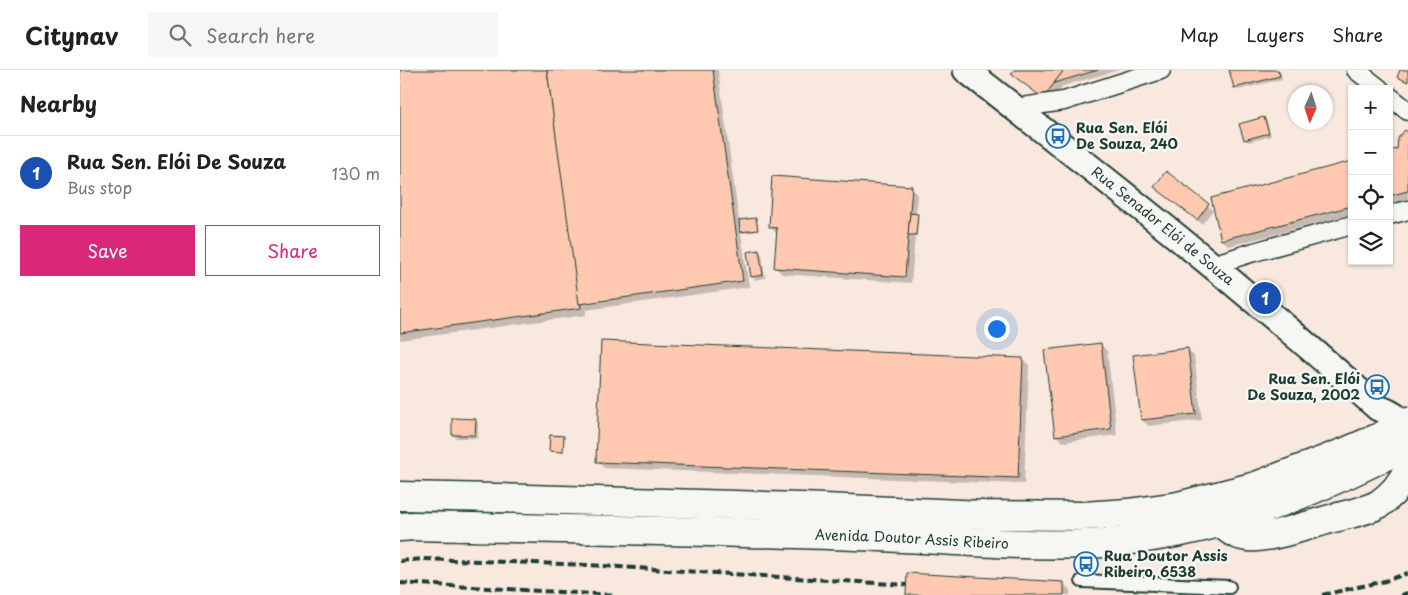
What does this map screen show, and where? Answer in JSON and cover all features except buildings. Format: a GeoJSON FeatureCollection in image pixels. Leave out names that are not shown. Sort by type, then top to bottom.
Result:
{"type":"FeatureCollection","features":[{"type":"Feature","properties":{"kind":"main road","name":"Rua Senador Elói de Souza"},"geometry":{"type":"LineString","coordinates":[[966,70],[1212,265],[1312,348],[1378,408],[1390,412],[1402,432]]}},
{"type":"Feature","properties":{"kind":"main road"},"geometry":{"type":"LineString","coordinates":[[1402,432],[1236,492],[1225,505],[1221,523],[1238,535],[1249,537],[1274,534],[1357,512],[1378,505],[1394,491],[1408,469]]}},
{"type":"Feature","properties":{"kind":"main road","name":"Avenida Doutor Assis Ribeiro"},"geometry":{"type":"LineString","coordinates":[[400,527],[434,526],[857,536],[1057,545],[1120,542],[1221,523],[1290,499],[1372,463],[1402,432]]}},
{"type":"Feature","properties":{"kind":"main road","name":"Avenida Doutor Assis Ribeiro"},"geometry":{"type":"LineString","coordinates":[[400,496],[791,507],[984,515],[1084,516],[1128,513],[1178,506],[1236,492]]}},
{"type":"Feature","properties":{"kind":"street"},"geometry":{"type":"LineString","coordinates":[[1015,108],[1064,101],[1161,70]]}},
{"type":"Feature","properties":{"kind":"street"},"geometry":{"type":"LineString","coordinates":[[1356,70],[1375,85]]}},
{"type":"Feature","properties":{"kind":"street"},"geometry":{"type":"LineString","coordinates":[[1393,99],[1408,111]]}},
{"type":"Feature","properties":{"kind":"street"},"geometry":{"type":"LineString","coordinates":[[1036,125],[1064,101]]}},
{"type":"Feature","properties":{"kind":"street"},"geometry":{"type":"LineString","coordinates":[[1393,214],[1408,210]]}},
{"type":"Feature","properties":{"kind":"street"},"geometry":{"type":"LineString","coordinates":[[1212,265],[1348,226]]}},
{"type":"Feature","properties":{"kind":"street"},"geometry":{"type":"LineString","coordinates":[[1082,581],[1229,587]]}},
{"type":"Feature","properties":{"kind":"railway"},"geometry":{"type":"LineString","coordinates":[[400,561],[424,559],[589,565],[906,585]]}},
{"type":"Feature","properties":{"kind":"railway"},"geometry":{"type":"LineString","coordinates":[[1322,595],[1385,581],[1408,573]]}},
{"type":"Feature","properties":{"kind":"railway"},"geometry":{"type":"LineString","coordinates":[[400,583],[612,595]]}},
{"type":"Feature","properties":{"kind":"railway"},"geometry":{"type":"LineString","coordinates":[[1401,595],[1408,593]]}},
{"type":"Feature","properties":{"kind":"place","name":"Rua Sen. Elói De Souza, 240"},"geometry":{"type":"Point","coordinates":[1058,136]}},
{"type":"Feature","properties":{"kind":"place","name":"Rua Sen. Elói De Souza"},"geometry":{"type":"Point","coordinates":[1265,298]}},
{"type":"Feature","properties":{"kind":"place","name":"Rua Sen. Elói De Souza, 2002"},"geometry":{"type":"Point","coordinates":[1377,387]}},
{"type":"Feature","properties":{"kind":"place","name":"Rua Doutor Assis Ribeiro, 6538"},"geometry":{"type":"Point","coordinates":[1086,564]}}]}
